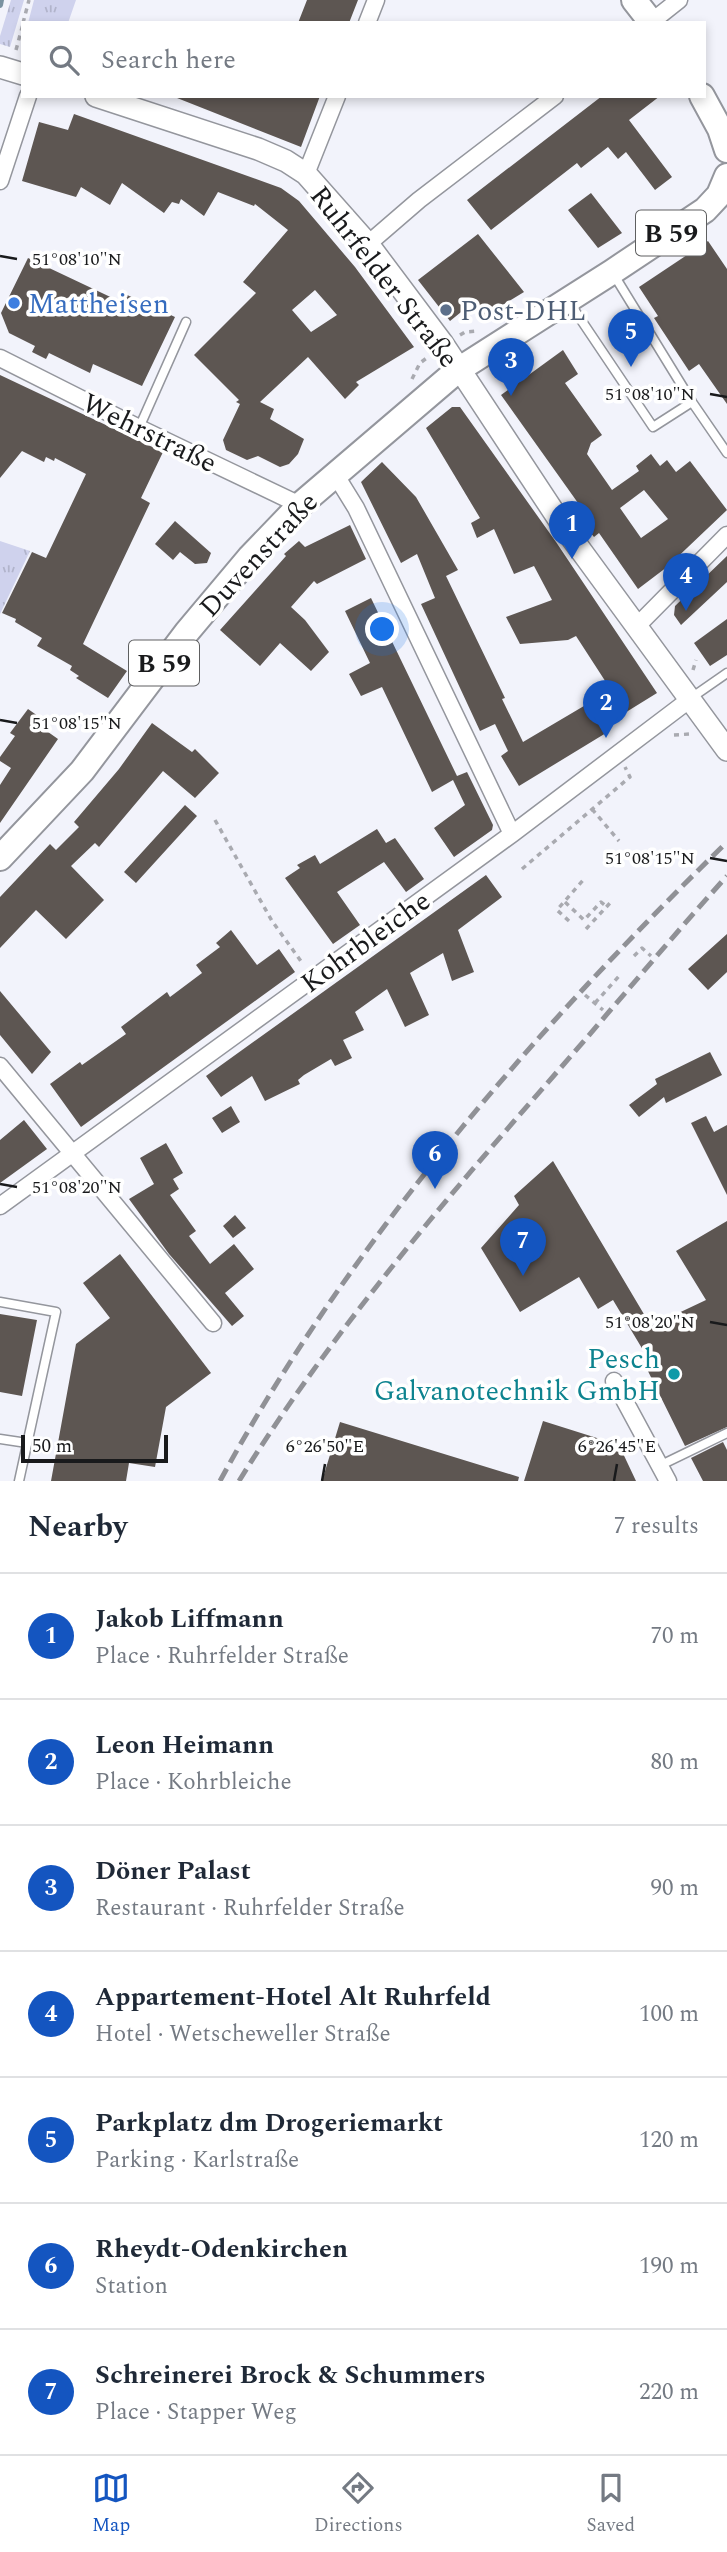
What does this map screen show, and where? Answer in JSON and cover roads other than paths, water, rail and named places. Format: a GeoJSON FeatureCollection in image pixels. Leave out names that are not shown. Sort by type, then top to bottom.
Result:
{"type":"FeatureCollection","features":[{"type":"Feature","properties":{"kind":"main road"},"geometry":{"type":"LineString","coordinates":[[635,0],[650,21]]}},
{"type":"Feature","properties":{"kind":"main road","name":"Ruhrfelder Straße"},"geometry":{"type":"LineString","coordinates":[[102,98],[258,149],[286,161],[306,174],[368,244],[443,344],[563,526],[727,750]]}},
{"type":"Feature","properties":{"kind":"main road"},"geometry":{"type":"LineString","coordinates":[[703,98],[727,150]]}},
{"type":"Feature","properties":{"kind":"main road","name":"B 59"},"geometry":{"type":"LineString","coordinates":[[458,370],[705,210],[725,181]]}},
{"type":"Feature","properties":{"kind":"main road","name":"Duvenstraße"},"geometry":{"type":"LineString","coordinates":[[0,858],[82,771],[187,632],[250,558],[300,505],[458,370]]}},
{"type":"Feature","properties":{"kind":"street"},"geometry":{"type":"LineString","coordinates":[[368,21],[376,0]]}},
{"type":"Feature","properties":{"kind":"street"},"geometry":{"type":"LineString","coordinates":[[653,21],[679,0]]}},
{"type":"Feature","properties":{"kind":"street"},"geometry":{"type":"LineString","coordinates":[[0,181],[27,98]]}},
{"type":"Feature","properties":{"kind":"street"},"geometry":{"type":"LineString","coordinates":[[306,174],[336,98]]}},
{"type":"Feature","properties":{"kind":"street"},"geometry":{"type":"LineString","coordinates":[[368,244],[419,200],[552,98]]}},
{"type":"Feature","properties":{"kind":"street","name":"Wehrstraße"},"geometry":{"type":"LineString","coordinates":[[0,358],[300,505]]}},
{"type":"Feature","properties":{"kind":"street"},"geometry":{"type":"LineString","coordinates":[[335,474],[356,508],[512,834]]}},
{"type":"Feature","properties":{"kind":"street"},"geometry":{"type":"LineString","coordinates":[[636,626],[727,535]]}},
{"type":"Feature","properties":{"kind":"street","name":"Kohrbleiche"},"geometry":{"type":"LineString","coordinates":[[0,1206],[512,834],[689,699]]}},
{"type":"Feature","properties":{"kind":"street"},"geometry":{"type":"LineString","coordinates":[[0,1066],[213,1323]]}},
{"type":"Feature","properties":{"kind":"street"},"geometry":{"type":"LineString","coordinates":[[614,1381],[668,1481]]}},
{"type":"Feature","properties":{"kind":"lane"},"geometry":{"type":"LineString","coordinates":[[612,272],[692,402],[727,453]]}},
{"type":"Feature","properties":{"kind":"lane"},"geometry":{"type":"LineString","coordinates":[[567,299],[653,427],[692,402]]}},
{"type":"Feature","properties":{"kind":"lane"},"geometry":{"type":"LineString","coordinates":[[139,428],[186,322]]}},
{"type":"Feature","properties":{"kind":"lane","name":"Kohrbleiche"},"geometry":{"type":"LineString","coordinates":[[689,699],[727,673]]}},
{"type":"Feature","properties":{"kind":"lane"},"geometry":{"type":"LineString","coordinates":[[0,1302],[56,1312],[19,1481]]}},
{"type":"Feature","properties":{"kind":"lane"},"geometry":{"type":"LineString","coordinates":[[659,1466],[727,1433]]}},
{"type":"Feature","properties":{"kind":"lane"},"geometry":{"type":"LineString","coordinates":[[0,1438],[27,1443]]}},
{"type":"Feature","properties":{"kind":"waterway"},"geometry":{"type":"LineString","coordinates":[[0,5],[1,0]]}},
{"type":"Feature","properties":{"kind":"railway"},"geometry":{"type":"LineString","coordinates":[[220,1481],[271,1393],[326,1307],[449,1143],[585,987],[727,842]]}},
{"type":"Feature","properties":{"kind":"railway"},"geometry":{"type":"LineString","coordinates":[[239,1481],[311,1373],[389,1270],[472,1170],[727,876]]}},
{"type":"Feature","properties":{"kind":"place","name":"Mattheisen"},"geometry":{"type":"Point","coordinates":[14,303]}},
{"type":"Feature","properties":{"kind":"place","name":"Post-DHL"},"geometry":{"type":"Point","coordinates":[446,310]}},
{"type":"Feature","properties":{"kind":"place","name":"Parkplatz dm Drogeriemarkt"},"geometry":{"type":"Point","coordinates":[631,367]}},
{"type":"Feature","properties":{"kind":"place","name":"Döner Palast"},"geometry":{"type":"Point","coordinates":[511,396]}},
{"type":"Feature","properties":{"kind":"place","name":"Jakob Liffmann"},"geometry":{"type":"Point","coordinates":[572,559]}},
{"type":"Feature","properties":{"kind":"place","name":"Appartement-Hotel Alt Ruhrfeld"},"geometry":{"type":"Point","coordinates":[686,611]}},
{"type":"Feature","properties":{"kind":"place","name":"Leon Heimann"},"geometry":{"type":"Point","coordinates":[606,738]}},
{"type":"Feature","properties":{"kind":"place","name":"Rheydt-Odenkirchen"},"geometry":{"type":"Point","coordinates":[435,1189]}},
{"type":"Feature","properties":{"kind":"place","name":"Schreinerei Brock & Schummers"},"geometry":{"type":"Point","coordinates":[523,1276]}},
{"type":"Feature","properties":{"kind":"place","name":"Pesch Galvanotechnik GmbH"},"geometry":{"type":"Point","coordinates":[674,1374]}}]}
